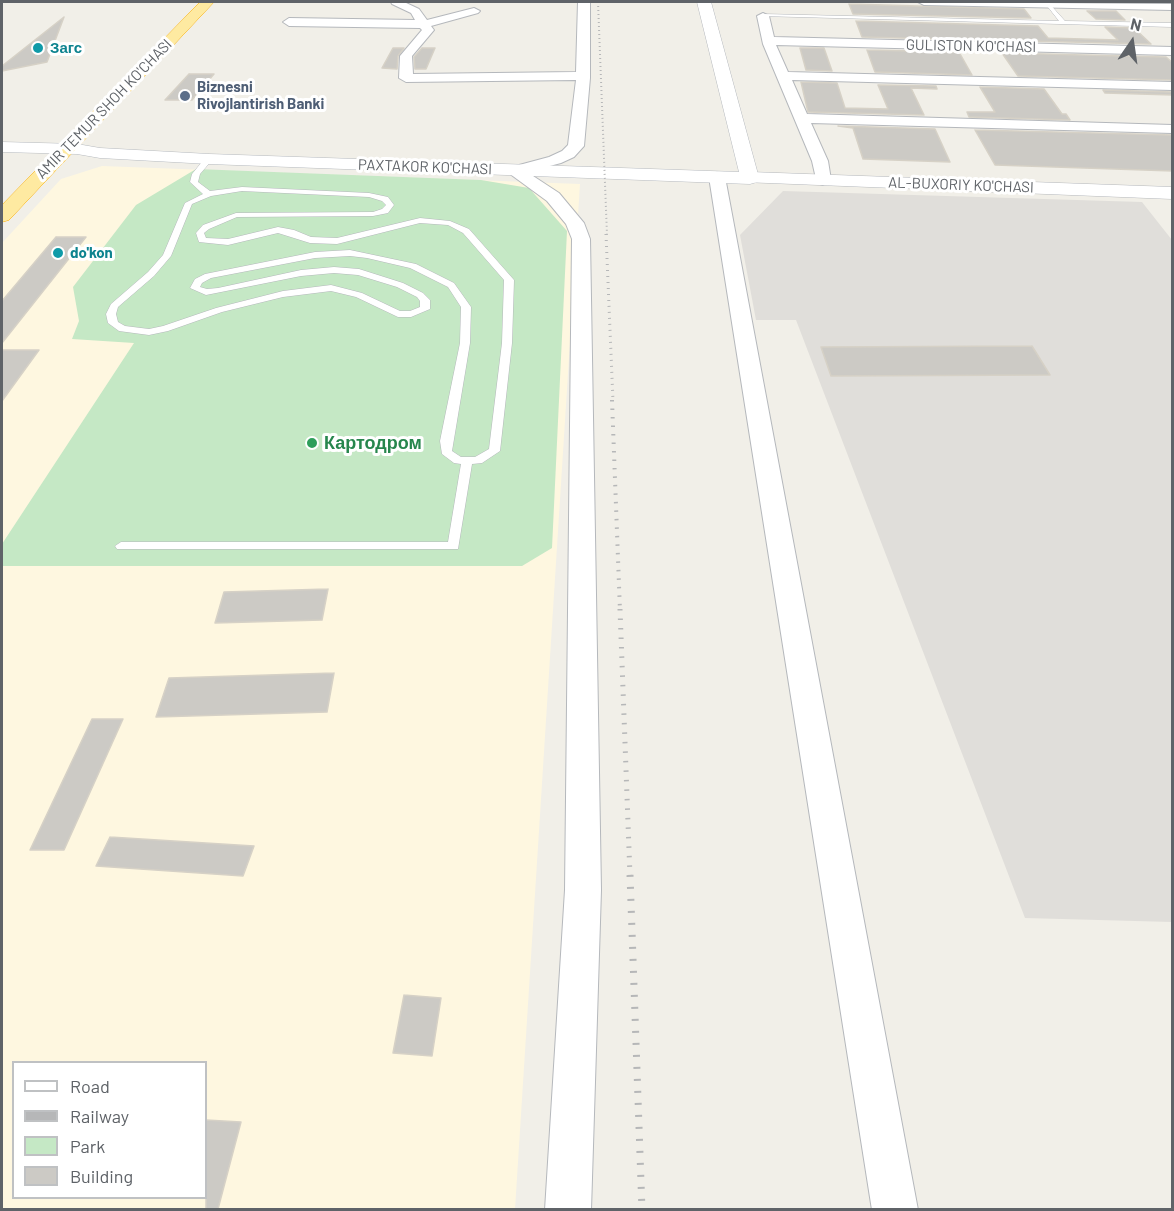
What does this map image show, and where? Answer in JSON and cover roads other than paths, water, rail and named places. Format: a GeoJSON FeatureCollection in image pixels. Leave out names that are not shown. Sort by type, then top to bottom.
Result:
{"type":"FeatureCollection","features":[{"type":"Feature","properties":{"kind":"highway","name":"AMIR TEMUR SHOH KO'CHASI"},"geometry":{"type":"LineString","coordinates":[[85,106],[195,2]]}},
{"type":"Feature","properties":{"kind":"highway","name":"AMIR TEMUR SHOH KO'CHASI"},"geometry":{"type":"LineString","coordinates":[[2,216],[207,2]]}},
{"type":"Feature","properties":{"kind":"highway","name":"AMIR TEMUR SHOH KO'CHASI"},"geometry":{"type":"LineString","coordinates":[[33,156],[59,131]]}},
{"type":"Feature","properties":{"kind":"main road"},"geometry":{"type":"LineString","coordinates":[[704,2],[750,178]]}},
{"type":"Feature","properties":{"kind":"main road","name":"PAXTAKOR KO'CHASI"},"geometry":{"type":"LineString","coordinates":[[2,147],[33,156]]}},
{"type":"Feature","properties":{"kind":"main road","name":"PAXTAKOR KO'CHASI"},"geometry":{"type":"LineString","coordinates":[[2,155],[100,153],[514,171],[750,178]]}},
{"type":"Feature","properties":{"kind":"main road","name":"AL-BUXORIY KO'CHASI"},"geometry":{"type":"LineString","coordinates":[[750,178],[1173,193]]}},
{"type":"Feature","properties":{"kind":"street"},"geometry":{"type":"LineString","coordinates":[[396,2],[415,11],[428,30],[406,56],[406,78],[583,76]]}},
{"type":"Feature","properties":{"kind":"street"},"geometry":{"type":"LineString","coordinates":[[514,171],[562,157],[576,146],[583,76],[584,2]]}},
{"type":"Feature","properties":{"kind":"street"},"geometry":{"type":"LineString","coordinates":[[924,2],[1173,7]]}},
{"type":"Feature","properties":{"kind":"street"},"geometry":{"type":"LineString","coordinates":[[289,22],[424,24],[474,11]]}},
{"type":"Feature","properties":{"kind":"street"},"geometry":{"type":"LineString","coordinates":[[763,16],[769,41],[782,76],[820,161],[823,180]]}},
{"type":"Feature","properties":{"kind":"street","name":"GULISTON KO'CHASI"},"geometry":{"type":"LineString","coordinates":[[769,41],[1173,51]]}},
{"type":"Feature","properties":{"kind":"street","name":"GULISTON KO'CHASI"},"geometry":{"type":"LineString","coordinates":[[782,76],[1173,86]]}},
{"type":"Feature","properties":{"kind":"street"},"geometry":{"type":"LineString","coordinates":[[801,118],[1173,129]]}},
{"type":"Feature","properties":{"kind":"street"},"geometry":{"type":"LineString","coordinates":[[514,171],[553,197],[575,223],[581,239],[584,352],[581,690],[583,890],[568,1209]]}},
{"type":"Feature","properties":{"kind":"street"},"geometry":{"type":"LineString","coordinates":[[717,177],[895,1209]]}},
{"type":"Feature","properties":{"kind":"lane"},"geometry":{"type":"LineString","coordinates":[[1047,3],[1062,22]]}},
{"type":"Feature","properties":{"kind":"lane"},"geometry":{"type":"LineString","coordinates":[[763,16],[1173,25]]}},
{"type":"Feature","properties":{"kind":"lane"},"geometry":{"type":"LineString","coordinates":[[208,194],[194,182],[196,174],[209,159]]}},
{"type":"Feature","properties":{"kind":"lane"},"geometry":{"type":"LineString","coordinates":[[242,189],[369,195],[385,199],[390,205],[385,211],[373,214],[236,215],[214,223],[200,233],[202,240],[209,242],[228,242],[278,231],[291,232],[309,240],[337,241],[420,220],[450,223],[466,231],[506,275],[510,287],[507,344],[496,446],[489,456],[467,461],[449,456],[445,448],[462,363],[466,307],[451,285],[412,266],[350,253],[315,255],[208,276],[198,280],[195,288],[206,292],[218,291],[301,273],[334,270],[359,272],[400,285],[420,295],[425,300],[425,309],[411,314],[398,314],[359,295],[331,288],[283,294],[219,310],[165,329],[149,332],[122,329],[113,323],[111,314],[114,306],[151,274],[167,256],[189,203],[208,194],[242,189]]}},
{"type":"Feature","properties":{"kind":"lane"},"geometry":{"type":"LineString","coordinates":[[121,546],[454,546],[467,461]]}},
{"type":"Feature","properties":{"kind":"railway"},"geometry":{"type":"LineString","coordinates":[[598,2],[607,235]]}},
{"type":"Feature","properties":{"kind":"railway"},"geometry":{"type":"LineString","coordinates":[[606,234],[613,401]]}},
{"type":"Feature","properties":{"kind":"railway"},"geometry":{"type":"LineString","coordinates":[[612,400],[620,611]]}},
{"type":"Feature","properties":{"kind":"railway"},"geometry":{"type":"LineString","coordinates":[[620,609],[630,876]]}},
{"type":"Feature","properties":{"kind":"railway"},"geometry":{"type":"LineString","coordinates":[[630,875],[642,1210]]}},
{"type":"Feature","properties":{"kind":"place","name":"Загс"},"geometry":{"type":"Point","coordinates":[38,48]}},
{"type":"Feature","properties":{"kind":"place","name":"Biznesni Rivojlantirish Banki"},"geometry":{"type":"Point","coordinates":[185,96]}},
{"type":"Feature","properties":{"kind":"place","name":"do'kon"},"geometry":{"type":"Point","coordinates":[58,253]}},
{"type":"Feature","properties":{"kind":"place","name":"Картодром"},"geometry":{"type":"Point","coordinates":[312,443]}}]}
